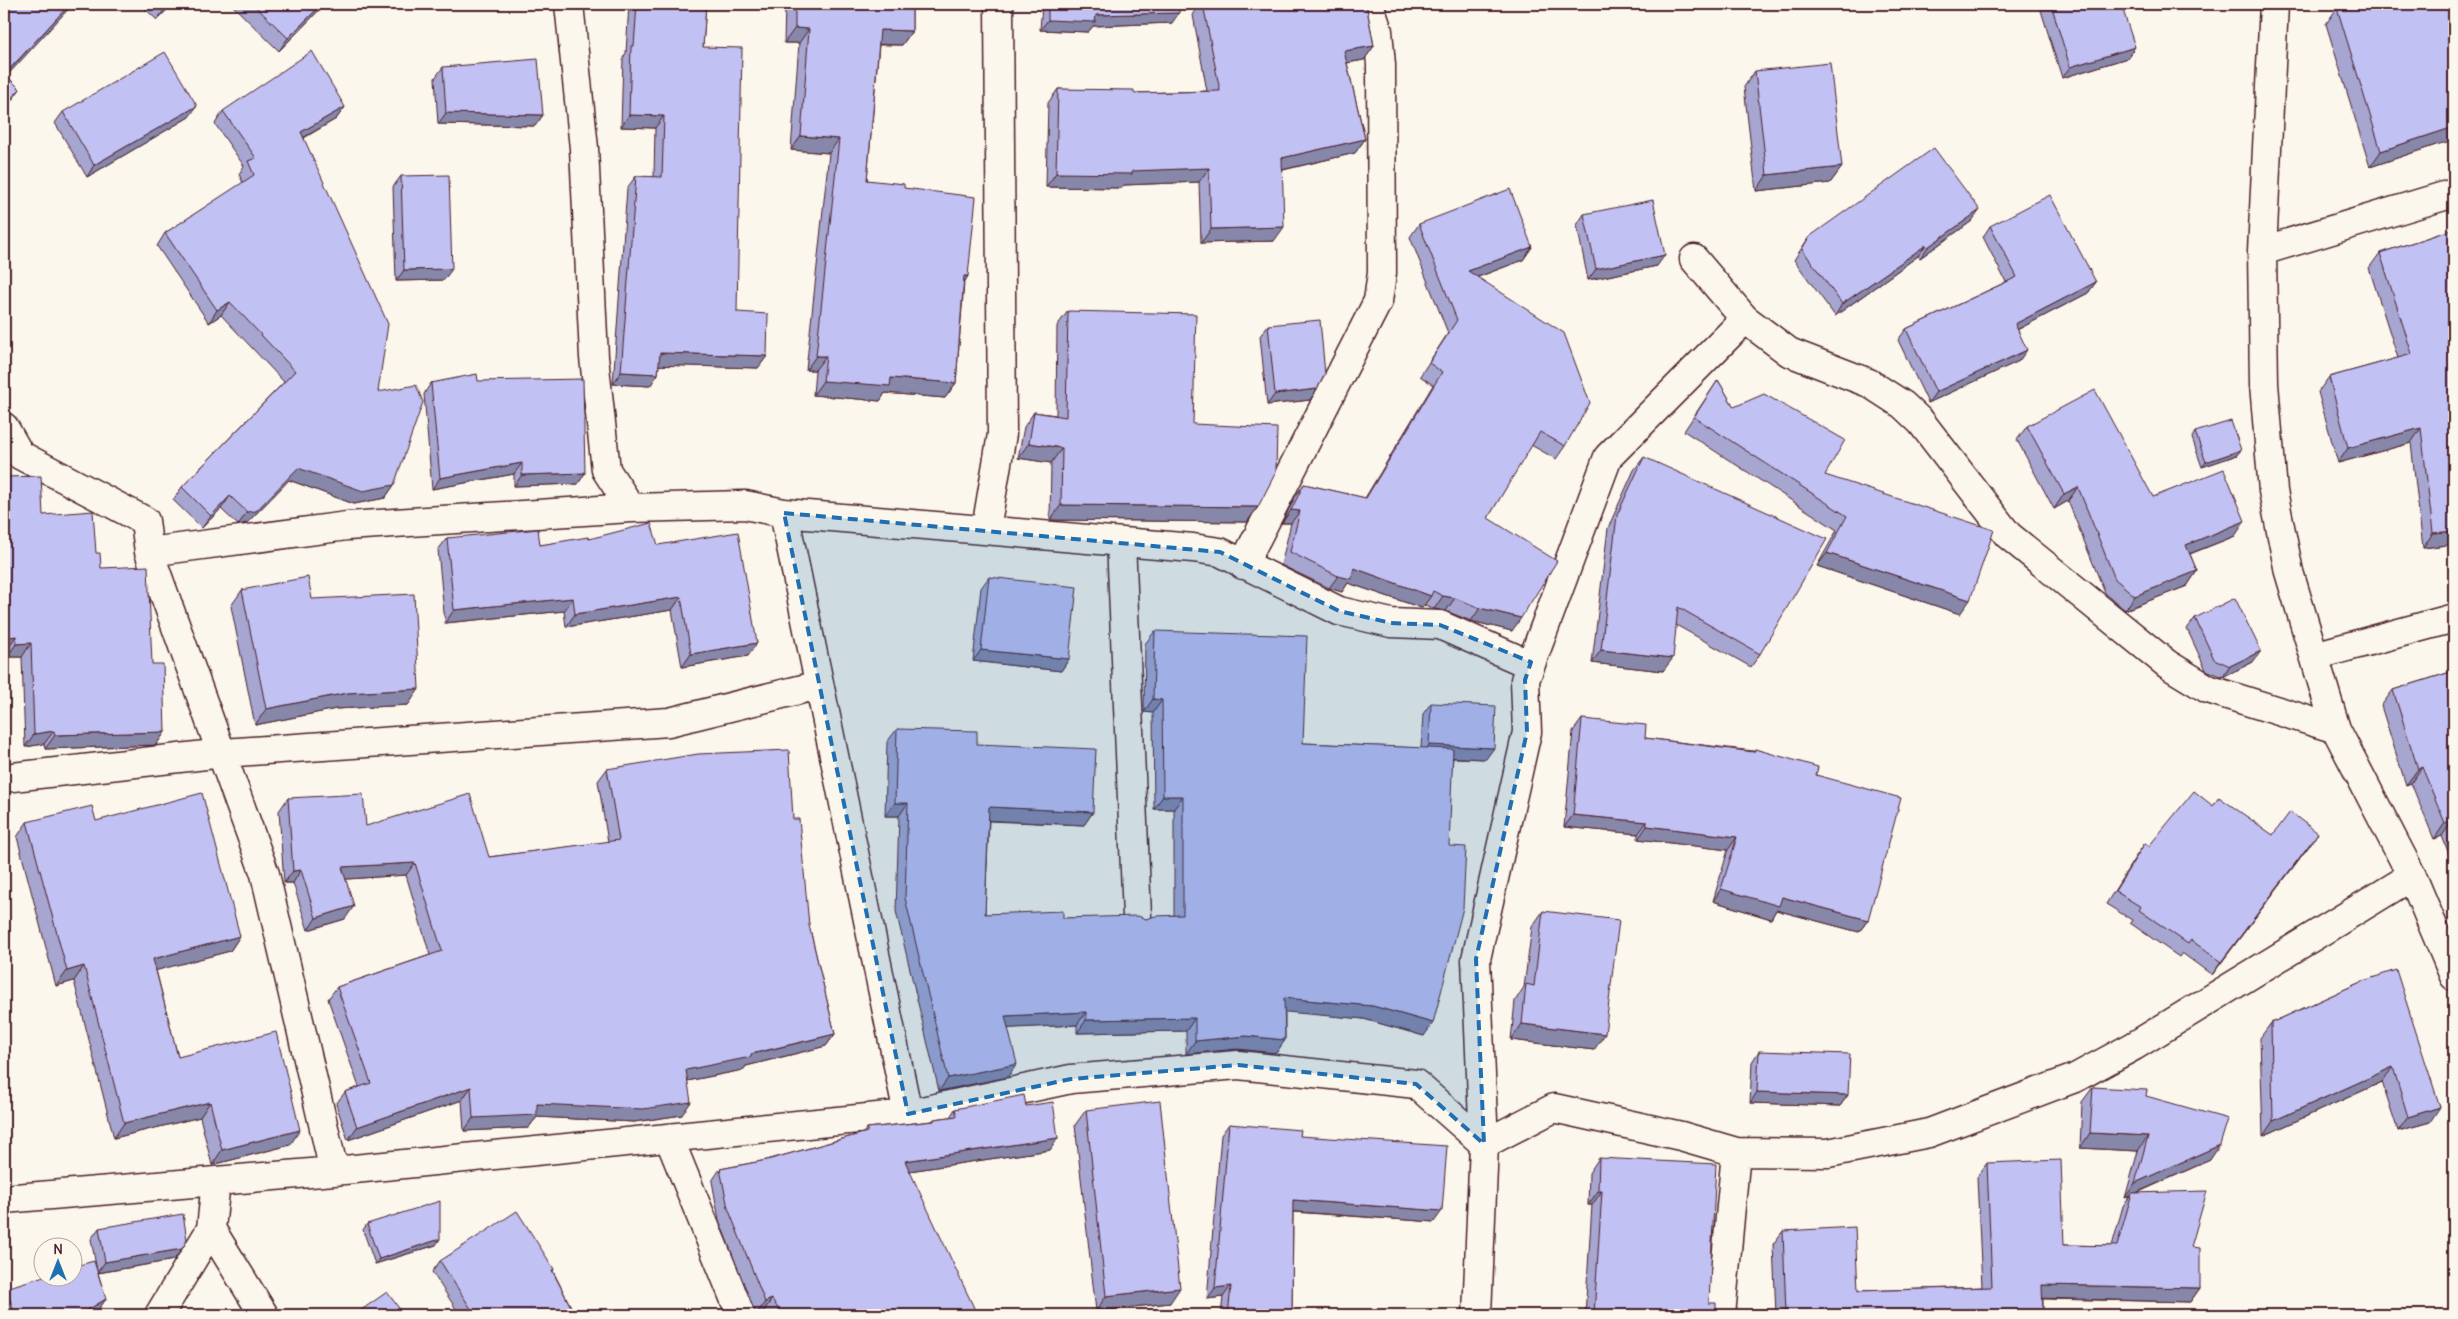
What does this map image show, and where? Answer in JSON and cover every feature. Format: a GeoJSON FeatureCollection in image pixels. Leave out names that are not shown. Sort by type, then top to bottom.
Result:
{"type":"FeatureCollection","features":[{"type":"Feature","properties":{"kind":"street"},"geometry":{"type":"LineString","coordinates":[[569,4],[584,148],[594,357],[606,470],[631,508]]}},
{"type":"Feature","properties":{"kind":"street"},"geometry":{"type":"LineString","coordinates":[[986,530],[1002,434],[999,4]]}},
{"type":"Feature","properties":{"kind":"street"},"geometry":{"type":"LineString","coordinates":[[1243,565],[1378,301],[1382,273],[1381,64],[1378,31],[1369,4]]}},
{"type":"Feature","properties":{"kind":"street"},"geometry":{"type":"LineString","coordinates":[[2274,4],[2262,251],[2264,384],[2273,491],[2288,572],[2336,729],[2412,876],[2454,976]]}},
{"type":"Feature","properties":{"kind":"street"},"geometry":{"type":"LineString","coordinates":[[2262,251],[2454,193]]}},
{"type":"Feature","properties":{"kind":"street"},"geometry":{"type":"LineString","coordinates":[[1694,259],[1745,319],[1789,352],[1869,383],[1902,405],[1921,422],[2008,535],[2167,664],[2208,689],[2336,729]]}},
{"type":"Feature","properties":{"kind":"street"},"geometry":{"type":"LineString","coordinates":[[1477,1315],[1484,1144],[1476,959],[1527,732],[1525,680],[1608,457],[1745,319]]}},
{"type":"Feature","properties":{"kind":"street"},"geometry":{"type":"LineString","coordinates":[[4,427],[20,455],[144,521],[149,552],[265,874],[334,1171]]}},
{"type":"Feature","properties":{"kind":"street"},"geometry":{"type":"LineString","coordinates":[[149,552],[347,526],[631,508],[745,505],[784,513],[1193,548],[1220,552],[1243,565],[1340,611],[1391,623],[1440,625],[1524,662],[1531,662]]}},
{"type":"Feature","properties":{"kind":"street"},"geometry":{"type":"LineString","coordinates":[[784,513],[908,1114]]}},
{"type":"Feature","properties":{"kind":"street"},"geometry":{"type":"LineString","coordinates":[[1120,542],[1137,916]]}},
{"type":"Feature","properties":{"kind":"street"},"geometry":{"type":"LineString","coordinates":[[2314,656],[2454,618]]}},
{"type":"Feature","properties":{"kind":"street"},"geometry":{"type":"LineString","coordinates":[[4,778],[223,753],[669,722],[820,685]]}},
{"type":"Feature","properties":{"kind":"street"},"geometry":{"type":"LineString","coordinates":[[1484,1144],[1554,1108],[1681,1136],[1736,1152],[1828,1153],[1929,1133],[2075,1078],[2142,1041],[2412,876]]}},
{"type":"Feature","properties":{"kind":"street"},"geometry":{"type":"LineString","coordinates":[[4,1199],[334,1171],[908,1114],[1071,1079],[1238,1065],[1416,1084],[1484,1144]]}},
{"type":"Feature","properties":{"kind":"street"},"geometry":{"type":"LineString","coordinates":[[668,1138],[741,1315]]}},
{"type":"Feature","properties":{"kind":"street"},"geometry":{"type":"LineString","coordinates":[[1721,1315],[1736,1152]]}},
{"type":"Feature","properties":{"kind":"street"},"geometry":{"type":"LineString","coordinates":[[159,1315],[211,1229],[216,1181]]}},
{"type":"Feature","properties":{"kind":"street"},"geometry":{"type":"LineString","coordinates":[[211,1229],[264,1315]]}},
{"type":"Feature","properties":{"kind":"highlighted area"},"geometry":{"type":"Polygon","coordinates":[[[784,513],[1220,552],[1339,611],[1391,623],[1440,625],[1531,662],[1525,680],[1527,732],[1476,959],[1484,1144],[1416,1084],[1238,1065],[1071,1079],[908,1114],[784,513]]]}},
{"type":"Feature","properties":{"kind":"building"},"geometry":{"type":"Polygon","coordinates":[[[4,4],[70,4],[5,74],[20,89],[4,106],[4,4]]]}},
{"type":"Feature","properties":{"kind":"building"},"geometry":{"type":"Polygon","coordinates":[[[253,4],[322,4],[288,38],[253,4]]]}},
{"type":"Feature","properties":{"kind":"building"},"geometry":{"type":"Polygon","coordinates":[[[637,4],[706,4],[703,47],[742,48],[737,312],[768,314],[767,356],[660,353],[658,374],[621,372],[636,176],[662,177],[664,116],[629,115],[631,46],[634,46],[637,4]]]}},
{"type":"Feature","properties":{"kind":"building"},"geometry":{"type":"Polygon","coordinates":[[[795,4],[912,4],[912,31],[880,30],[867,180],[904,184],[904,188],[976,197],[968,276],[964,276],[956,383],[891,378],[890,386],[823,381],[826,356],[816,356],[839,139],[801,136],[809,29],[795,28],[795,4]]]}},
{"type":"Feature","properties":{"kind":"building"},"geometry":{"type":"Polygon","coordinates":[[[1048,4],[1179,4],[1179,13],[1096,15],[1095,22],[1048,20],[1048,4]]]}},
{"type":"Feature","properties":{"kind":"building"},"geometry":{"type":"Polygon","coordinates":[[[1203,4],[1366,4],[1374,46],[1344,51],[1365,139],[1282,158],[1284,227],[1211,229],[1209,168],[1132,171],[1132,174],[1056,173],[1058,89],[1134,90],[1134,93],[1220,91],[1203,4]]]}},
{"type":"Feature","properties":{"kind":"building"},"geometry":{"type":"Polygon","coordinates":[[[2051,4],[2121,4],[2135,47],[2070,67],[2051,4]]]}},
{"type":"Feature","properties":{"kind":"building"},"geometry":{"type":"Polygon","coordinates":[[[2352,4],[2454,4],[2454,127],[2381,151],[2337,8],[2352,4]]]}},
{"type":"Feature","properties":{"kind":"building"},"geometry":{"type":"Polygon","coordinates":[[[312,51],[345,107],[301,132],[388,324],[378,392],[416,385],[423,402],[394,485],[363,491],[298,468],[256,511],[247,512],[230,496],[211,516],[182,487],[295,371],[230,302],[217,310],[165,233],[254,175],[248,161],[256,158],[223,111],[312,51]]]}},
{"type":"Feature","properties":{"kind":"building"},"geometry":{"type":"Polygon","coordinates":[[[165,52],[197,106],[94,165],[63,112],[165,52]]]}},
{"type":"Feature","properties":{"kind":"building"},"geometry":{"type":"Polygon","coordinates":[[[538,59],[543,115],[446,113],[443,67],[538,59]]]}},
{"type":"Feature","properties":{"kind":"building"},"geometry":{"type":"Polygon","coordinates":[[[1830,63],[1842,167],[1767,175],[1755,71],[1830,63]]]}},
{"type":"Feature","properties":{"kind":"building"},"geometry":{"type":"Polygon","coordinates":[[[1934,148],[1980,210],[1842,304],[1802,249],[1809,237],[1934,148]]]}},
{"type":"Feature","properties":{"kind":"building"},"geometry":{"type":"Polygon","coordinates":[[[449,175],[452,269],[404,270],[401,176],[449,175]]]}},
{"type":"Feature","properties":{"kind":"building"},"geometry":{"type":"Polygon","coordinates":[[[1510,189],[1532,247],[1468,271],[1564,333],[1590,403],[1565,446],[1540,432],[1488,518],[1557,561],[1521,618],[1480,608],[1433,591],[1431,596],[1354,568],[1351,579],[1338,576],[1290,552],[1300,511],[1291,510],[1304,484],[1366,498],[1442,372],[1429,363],[1457,320],[1419,224],[1510,189]]]}},
{"type":"Feature","properties":{"kind":"building"},"geometry":{"type":"Polygon","coordinates":[[[2050,195],[2096,282],[2015,324],[2027,350],[1936,392],[1906,329],[2017,277],[1990,226],[2050,195]]]}},
{"type":"Feature","properties":{"kind":"building"},"geometry":{"type":"Polygon","coordinates":[[[1653,200],[1665,255],[1596,269],[1584,214],[1653,200]]]}},
{"type":"Feature","properties":{"kind":"building"},"geometry":{"type":"Polygon","coordinates":[[[2454,229],[2454,531],[2433,533],[2421,428],[2348,448],[2329,377],[2412,354],[2380,253],[2454,229]]]}},
{"type":"Feature","properties":{"kind":"building"},"geometry":{"type":"Polygon","coordinates":[[[1068,311],[1196,314],[1193,424],[1277,428],[1276,472],[1258,507],[1061,505],[1062,448],[1029,443],[1034,412],[1066,417],[1068,311]]]}},
{"type":"Feature","properties":{"kind":"building"},"geometry":{"type":"Polygon","coordinates":[[[1320,320],[1325,374],[1317,389],[1275,394],[1268,325],[1320,320]]]}},
{"type":"Feature","properties":{"kind":"building"},"geometry":{"type":"Polygon","coordinates":[[[477,374],[478,381],[583,379],[585,473],[522,475],[522,463],[440,478],[431,383],[477,374]]]}},
{"type":"Feature","properties":{"kind":"building"},"geometry":{"type":"Polygon","coordinates":[[[1718,380],[1734,407],[1764,394],[1845,440],[1825,475],[1994,530],[1970,600],[1827,553],[1847,516],[1694,417],[1718,380]]]}},
{"type":"Feature","properties":{"kind":"building"},"geometry":{"type":"Polygon","coordinates":[[[2095,390],[2153,497],[2224,469],[2245,521],[2186,545],[2197,571],[2135,596],[2115,579],[2078,487],[2064,494],[2027,426],[2095,390]]]}},
{"type":"Feature","properties":{"kind":"building"},"geometry":{"type":"Polygon","coordinates":[[[2231,421],[2241,450],[2206,462],[2195,432],[2231,421]]]}},
{"type":"Feature","properties":{"kind":"building"},"geometry":{"type":"Polygon","coordinates":[[[1644,457],[1827,539],[1760,654],[1678,607],[1673,658],[1601,650],[1617,515],[1644,457]]]}},
{"type":"Feature","properties":{"kind":"building"},"geometry":{"type":"Polygon","coordinates":[[[41,476],[43,515],[93,511],[96,553],[100,553],[101,568],[148,566],[152,664],[163,664],[165,732],[55,735],[54,731],[34,734],[31,643],[16,644],[16,636],[4,638],[4,477],[41,476]]]}},
{"type":"Feature","properties":{"kind":"building"},"geometry":{"type":"Polygon","coordinates":[[[651,523],[658,545],[738,532],[757,643],[691,654],[681,597],[575,614],[573,598],[454,610],[447,538],[538,529],[540,545],[588,537],[589,539],[651,523]]]}},
{"type":"Feature","properties":{"kind":"building"},"geometry":{"type":"Polygon","coordinates":[[[308,577],[312,599],[414,594],[419,689],[347,693],[266,709],[242,590],[308,577]]]}},
{"type":"Feature","properties":{"kind":"building"},"geometry":{"type":"Polygon","coordinates":[[[989,577],[1077,587],[1069,659],[981,650],[989,577]]]}},
{"type":"Feature","properties":{"kind":"building"},"geometry":{"type":"Polygon","coordinates":[[[2235,598],[2261,651],[2230,666],[2214,659],[2195,618],[2235,598]]]}},
{"type":"Feature","properties":{"kind":"building"},"geometry":{"type":"Polygon","coordinates":[[[1155,631],[1307,636],[1303,743],[1453,749],[1449,846],[1466,847],[1463,908],[1433,1023],[1373,1006],[1284,998],[1285,1040],[1246,1036],[1195,1041],[1195,1018],[1086,1020],[1086,1012],[1005,1016],[1017,1064],[948,1078],[905,898],[908,803],[895,803],[897,729],[977,731],[977,744],[1096,749],[1093,812],[989,807],[985,914],[1063,911],[1063,918],[1138,916],[1146,919],[1155,916],[1183,915],[1183,796],[1163,796],[1162,700],[1153,699],[1155,631]]]}},
{"type":"Feature","properties":{"kind":"building"},"geometry":{"type":"Polygon","coordinates":[[[2454,671],[2454,823],[2453,820],[2445,823],[2422,767],[2418,769],[2393,690],[2454,671]]]}},
{"type":"Feature","properties":{"kind":"building"},"geometry":{"type":"Polygon","coordinates":[[[1431,703],[1496,706],[1494,748],[1429,745],[1431,703]]]}},
{"type":"Feature","properties":{"kind":"building"},"geometry":{"type":"Polygon","coordinates":[[[1582,719],[1646,725],[1645,738],[1754,752],[1755,749],[1818,767],[1816,775],[1901,798],[1868,920],[1782,897],[1779,906],[1721,889],[1737,837],[1647,826],[1647,822],[1573,815],[1582,719]]]}},
{"type":"Feature","properties":{"kind":"building"},"geometry":{"type":"Polygon","coordinates":[[[789,750],[793,819],[799,819],[809,925],[835,1034],[751,1054],[751,1057],[686,1070],[691,1102],[643,1109],[537,1104],[537,1115],[473,1118],[471,1087],[357,1127],[345,1092],[371,1083],[337,987],[442,951],[415,863],[342,867],[354,906],[316,918],[301,870],[293,871],[288,798],[363,794],[366,826],[470,794],[489,857],[619,840],[607,769],[698,754],[789,750]]]}},
{"type":"Feature","properties":{"kind":"building"},"geometry":{"type":"Polygon","coordinates":[[[2194,791],[2213,806],[2219,797],[2273,835],[2290,812],[2318,833],[2221,962],[2191,940],[2188,944],[2139,910],[2141,907],[2115,891],[2145,843],[2149,846],[2194,791]]]}},
{"type":"Feature","properties":{"kind":"building"},"geometry":{"type":"Polygon","coordinates":[[[202,793],[240,936],[153,959],[178,1057],[276,1032],[300,1130],[222,1150],[210,1102],[124,1123],[84,966],[67,971],[27,822],[92,806],[96,821],[202,793]]]}},
{"type":"Feature","properties":{"kind":"building"},"geometry":{"type":"Polygon","coordinates":[[[1543,911],[1619,920],[1605,1034],[1522,1024],[1526,984],[1534,986],[1543,911]]]}},
{"type":"Feature","properties":{"kind":"building"},"geometry":{"type":"Polygon","coordinates":[[[2396,970],[2440,1107],[2408,1117],[2393,1067],[2273,1121],[2271,1023],[2363,981],[2396,970]]]}},
{"type":"Feature","properties":{"kind":"building"},"geometry":{"type":"Polygon","coordinates":[[[1759,1051],[1850,1054],[1848,1095],[1757,1092],[1759,1051]]]}},
{"type":"Feature","properties":{"kind":"building"},"geometry":{"type":"Polygon","coordinates":[[[2093,1087],[2147,1090],[2146,1096],[2228,1119],[2220,1145],[2135,1183],[2148,1136],[2090,1133],[2093,1087]]]}},
{"type":"Feature","properties":{"kind":"building"},"geometry":{"type":"Polygon","coordinates":[[[1024,1095],[1026,1106],[1053,1102],[1058,1138],[905,1161],[975,1310],[968,1315],[782,1315],[772,1299],[765,1302],[728,1208],[720,1169],[767,1160],[867,1132],[867,1128],[934,1121],[934,1119],[957,1116],[955,1109],[1024,1095]]]}},
{"type":"Feature","properties":{"kind":"building"},"geometry":{"type":"Polygon","coordinates":[[[1160,1101],[1180,1288],[1106,1296],[1086,1110],[1160,1101]]]}},
{"type":"Feature","properties":{"kind":"building"},"geometry":{"type":"Polygon","coordinates":[[[1229,1124],[1301,1130],[1300,1136],[1447,1146],[1442,1211],[1293,1200],[1292,1314],[1303,1315],[1228,1315],[1231,1286],[1215,1288],[1229,1124]]]}},
{"type":"Feature","properties":{"kind":"building"},"geometry":{"type":"Polygon","coordinates":[[[1599,1158],[1716,1164],[1709,1303],[1716,1303],[1716,1315],[1594,1315],[1602,1191],[1598,1191],[1599,1158]]]}},
{"type":"Feature","properties":{"kind":"building"},"geometry":{"type":"Polygon","coordinates":[[[2061,1160],[2064,1245],[2117,1246],[2132,1193],[2207,1191],[2191,1247],[2200,1248],[2200,1288],[2042,1285],[2043,1315],[1786,1315],[1783,1231],[1855,1227],[1858,1291],[1992,1287],[1987,1163],[2061,1160]]]}},
{"type":"Feature","properties":{"kind":"building"},"geometry":{"type":"Polygon","coordinates":[[[440,1201],[440,1239],[379,1259],[367,1224],[440,1201]]]}},
{"type":"Feature","properties":{"kind":"building"},"geometry":{"type":"Polygon","coordinates":[[[517,1211],[554,1269],[552,1270],[575,1315],[526,1315],[524,1313],[520,1315],[475,1315],[440,1261],[517,1211]]]}},
{"type":"Feature","properties":{"kind":"building"},"geometry":{"type":"Polygon","coordinates":[[[183,1214],[187,1240],[182,1249],[105,1262],[99,1228],[183,1214]]]}},
{"type":"Feature","properties":{"kind":"building"},"geometry":{"type":"Polygon","coordinates":[[[94,1261],[106,1299],[79,1315],[15,1315],[6,1288],[32,1280],[32,1286],[82,1286],[82,1264],[94,1261]]]}},
{"type":"Feature","properties":{"kind":"building"},"geometry":{"type":"Polygon","coordinates":[[[387,1292],[404,1315],[354,1315],[387,1292]]]}}]}
